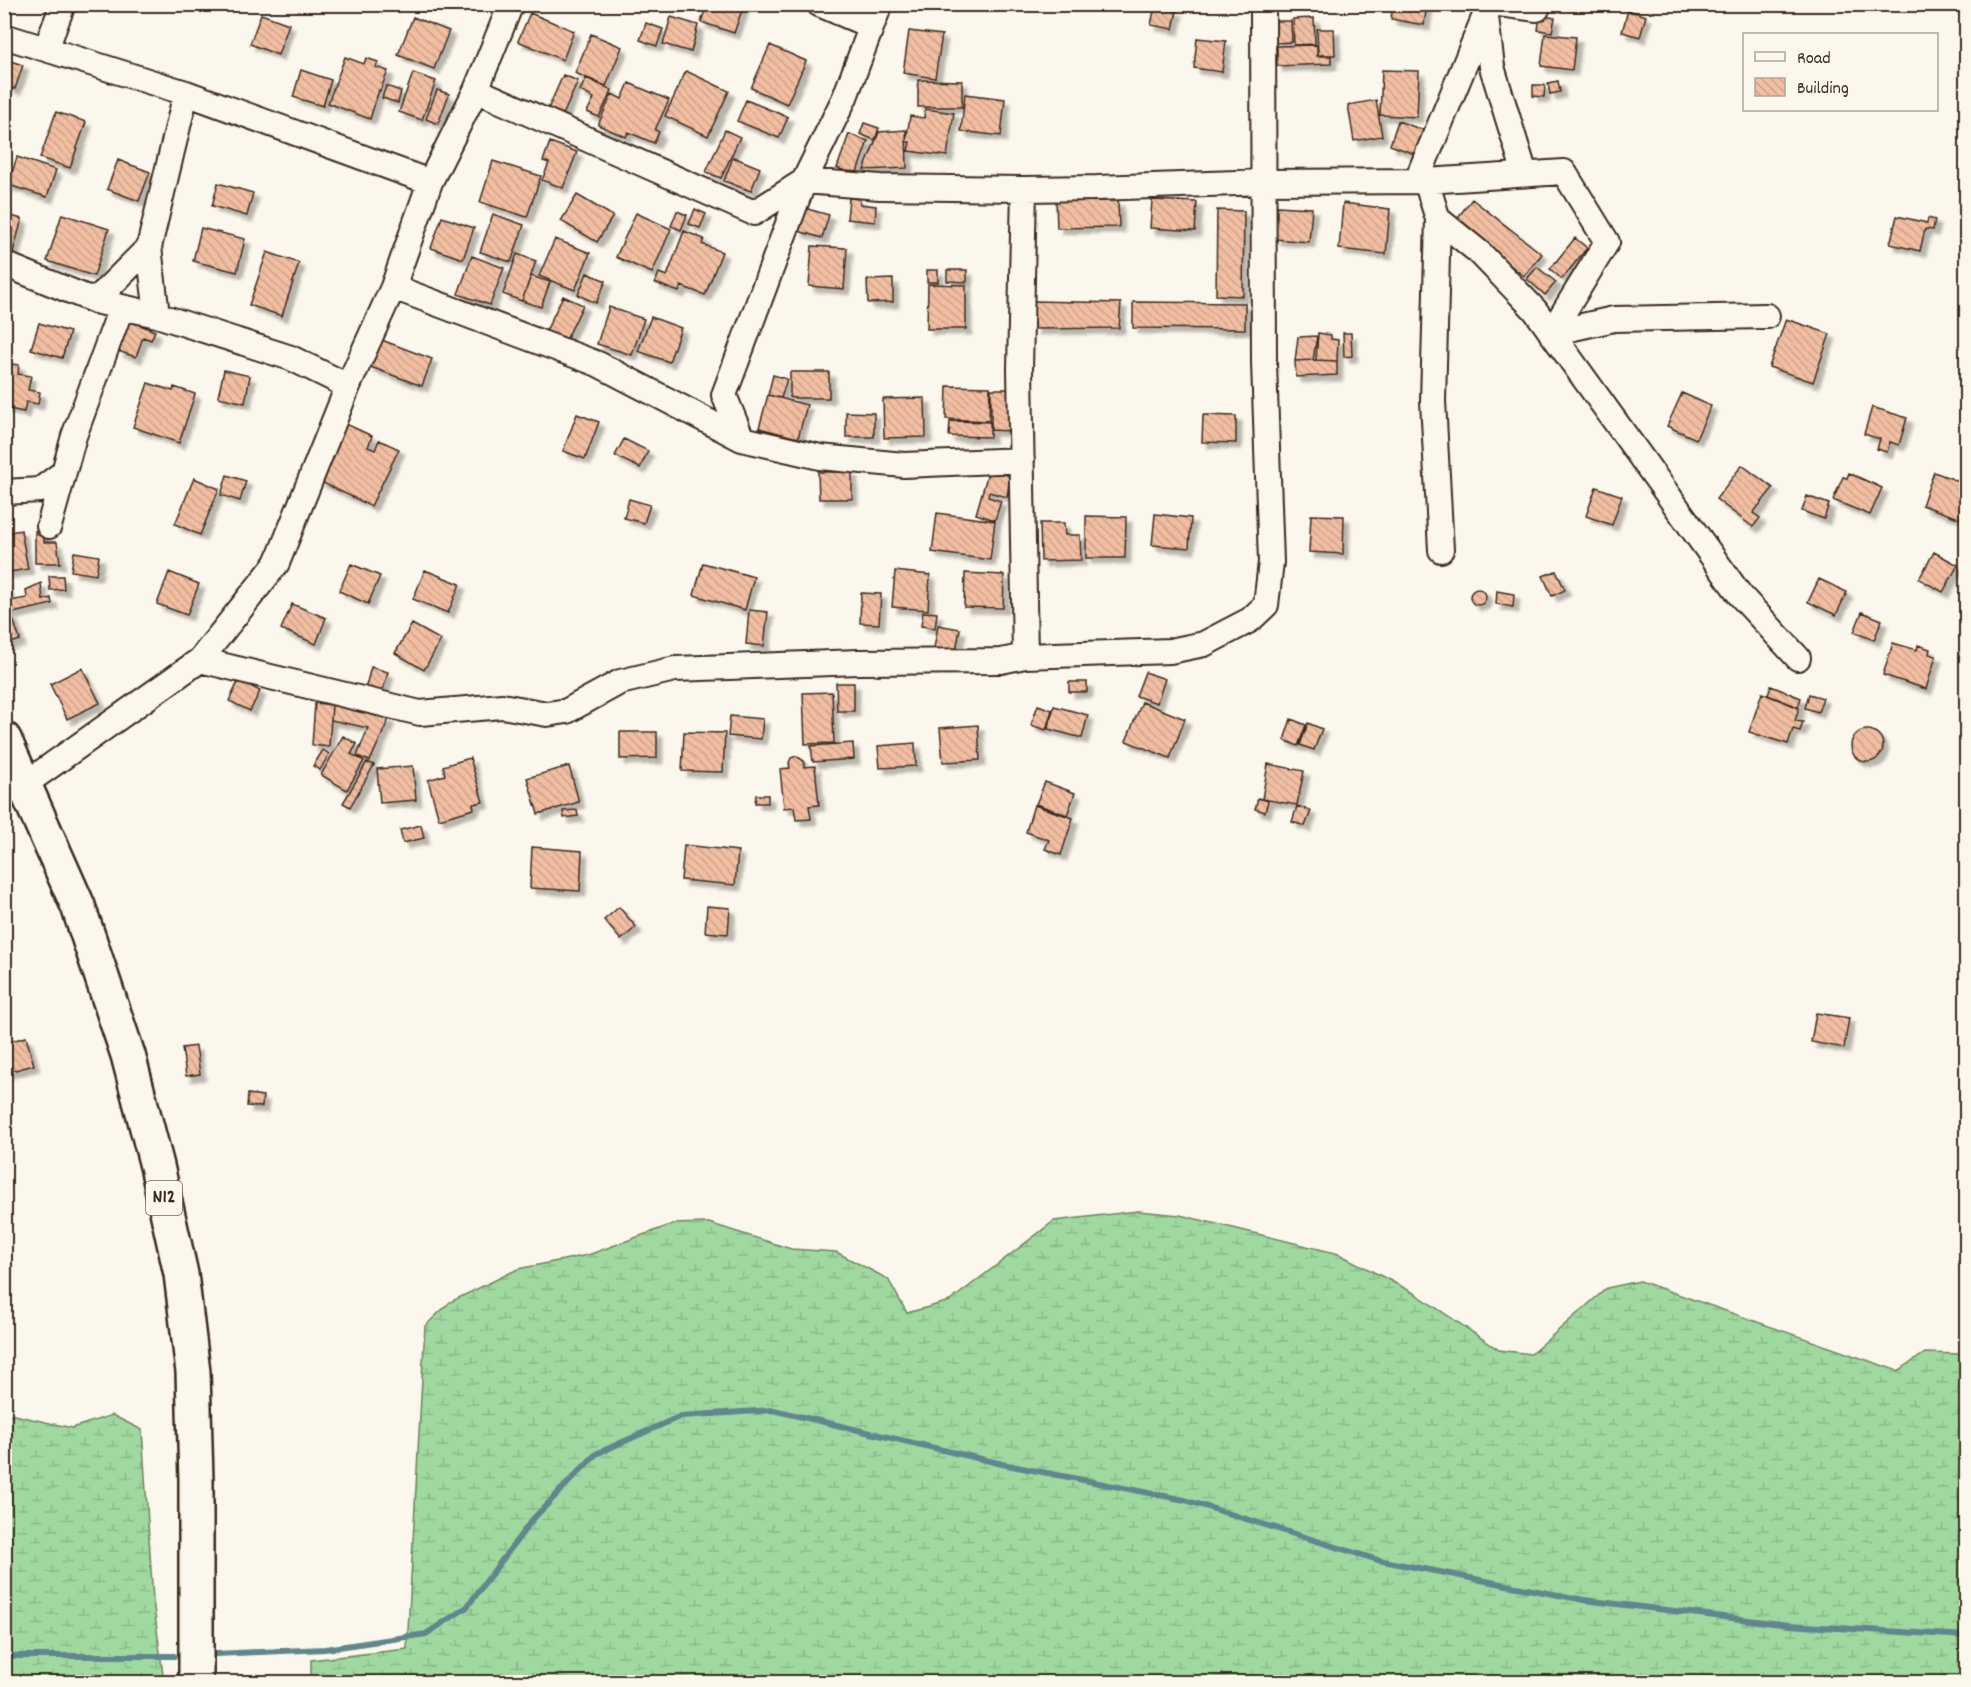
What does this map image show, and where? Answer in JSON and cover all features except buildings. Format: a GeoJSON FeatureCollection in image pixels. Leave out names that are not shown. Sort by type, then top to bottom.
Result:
{"type":"FeatureCollection","features":[{"type":"Feature","properties":{"kind":"main road","name":"N12"},"geometry":{"type":"LineString","coordinates":[[4,739],[78,906],[128,1055],[157,1166],[181,1274],[193,1383],[196,1481],[196,1683]]}},
{"type":"Feature","properties":{"kind":"street"},"geometry":{"type":"LineString","coordinates":[[46,49],[63,4]]}},
{"type":"Feature","properties":{"kind":"street"},"geometry":{"type":"LineString","coordinates":[[25,784],[200,660],[277,563],[348,386],[393,286],[430,182],[476,90],[511,4]]}},
{"type":"Feature","properties":{"kind":"street"},"geometry":{"type":"LineString","coordinates":[[742,439],[724,395],[804,181],[844,98],[876,15],[819,4]]}},
{"type":"Feature","properties":{"kind":"street"},"geometry":{"type":"LineString","coordinates":[[200,660],[420,713],[502,706],[547,714],[567,711],[620,682],[675,669],[858,662],[1000,660],[1025,656],[1170,651],[1204,644],[1250,620],[1266,605],[1271,562],[1264,363],[1263,4]]}},
{"type":"Feature","properties":{"kind":"street"},"geometry":{"type":"LineString","coordinates":[[1490,7],[1537,9]]}},
{"type":"Feature","properties":{"kind":"street"},"geometry":{"type":"LineString","coordinates":[[1490,7],[1492,67],[1525,174]]}},
{"type":"Feature","properties":{"kind":"street"},"geometry":{"type":"LineString","coordinates":[[1441,550],[1433,400],[1438,219],[1421,170],[1490,7]]}},
{"type":"Feature","properties":{"kind":"street"},"geometry":{"type":"LineString","coordinates":[[4,36],[186,93],[430,182]]}},
{"type":"Feature","properties":{"kind":"street"},"geometry":{"type":"LineString","coordinates":[[476,90],[754,213],[804,181],[880,187],[1024,189],[1263,182],[1426,181],[1564,172],[1606,242],[1551,333]]}},
{"type":"Feature","properties":{"kind":"street"},"geometry":{"type":"LineString","coordinates":[[157,315],[149,247],[186,93]]}},
{"type":"Feature","properties":{"kind":"street"},"geometry":{"type":"LineString","coordinates":[[1024,189],[1020,369],[1025,656]]}},
{"type":"Feature","properties":{"kind":"street"},"geometry":{"type":"LineString","coordinates":[[1438,219],[1480,253],[1535,310],[1740,596],[1798,658]]}},
{"type":"Feature","properties":{"kind":"street"},"geometry":{"type":"LineString","coordinates":[[95,301],[149,247]]}},
{"type":"Feature","properties":{"kind":"street"},"geometry":{"type":"LineString","coordinates":[[4,264],[95,301],[157,315],[291,358],[348,386]]}},
{"type":"Feature","properties":{"kind":"street"},"geometry":{"type":"LineString","coordinates":[[393,286],[598,363],[742,439],[820,457],[904,465],[1022,460]]}},
{"type":"Feature","properties":{"kind":"street"},"geometry":{"type":"LineString","coordinates":[[49,526],[74,436],[121,308]]}},
{"type":"Feature","properties":{"kind":"street"},"geometry":{"type":"LineString","coordinates":[[1551,333],[1614,319],[1767,316]]}},
{"type":"Feature","properties":{"kind":"street"},"geometry":{"type":"LineString","coordinates":[[4,492],[40,490],[64,472]]}},
{"type":"Feature","properties":{"kind":"green space"},"geometry":{"type":"Polygon","coordinates":[[[1138,1211],[1180,1215],[1339,1254],[1414,1293],[1499,1350],[1531,1354],[1607,1288],[1640,1281],[1898,1371],[1925,1353],[1959,1354],[1966,1357],[1966,1682],[311,1682],[311,1660],[407,1649],[425,1326],[450,1302],[518,1269],[588,1255],[673,1224],[709,1223],[791,1249],[836,1252],[888,1279],[907,1313],[950,1301],[1054,1221],[1138,1211]]]}},
{"type":"Feature","properties":{"kind":"green space"},"geometry":{"type":"Polygon","coordinates":[[[5,1413],[72,1428],[112,1415],[142,1430],[153,1600],[164,1682],[5,1682],[5,1413]]]}},
{"type":"Feature","properties":{"kind":"waterway"},"geometry":{"type":"LineString","coordinates":[[216,1654],[325,1649],[426,1634],[467,1607],[532,1520],[596,1454],[681,1416],[773,1410],[1002,1464],[1185,1500],[1378,1560],[1584,1600],[1789,1625],[1966,1636]]}},
{"type":"Feature","properties":{"kind":"waterway"},"geometry":{"type":"LineString","coordinates":[[4,1656],[174,1656]]}}]}
